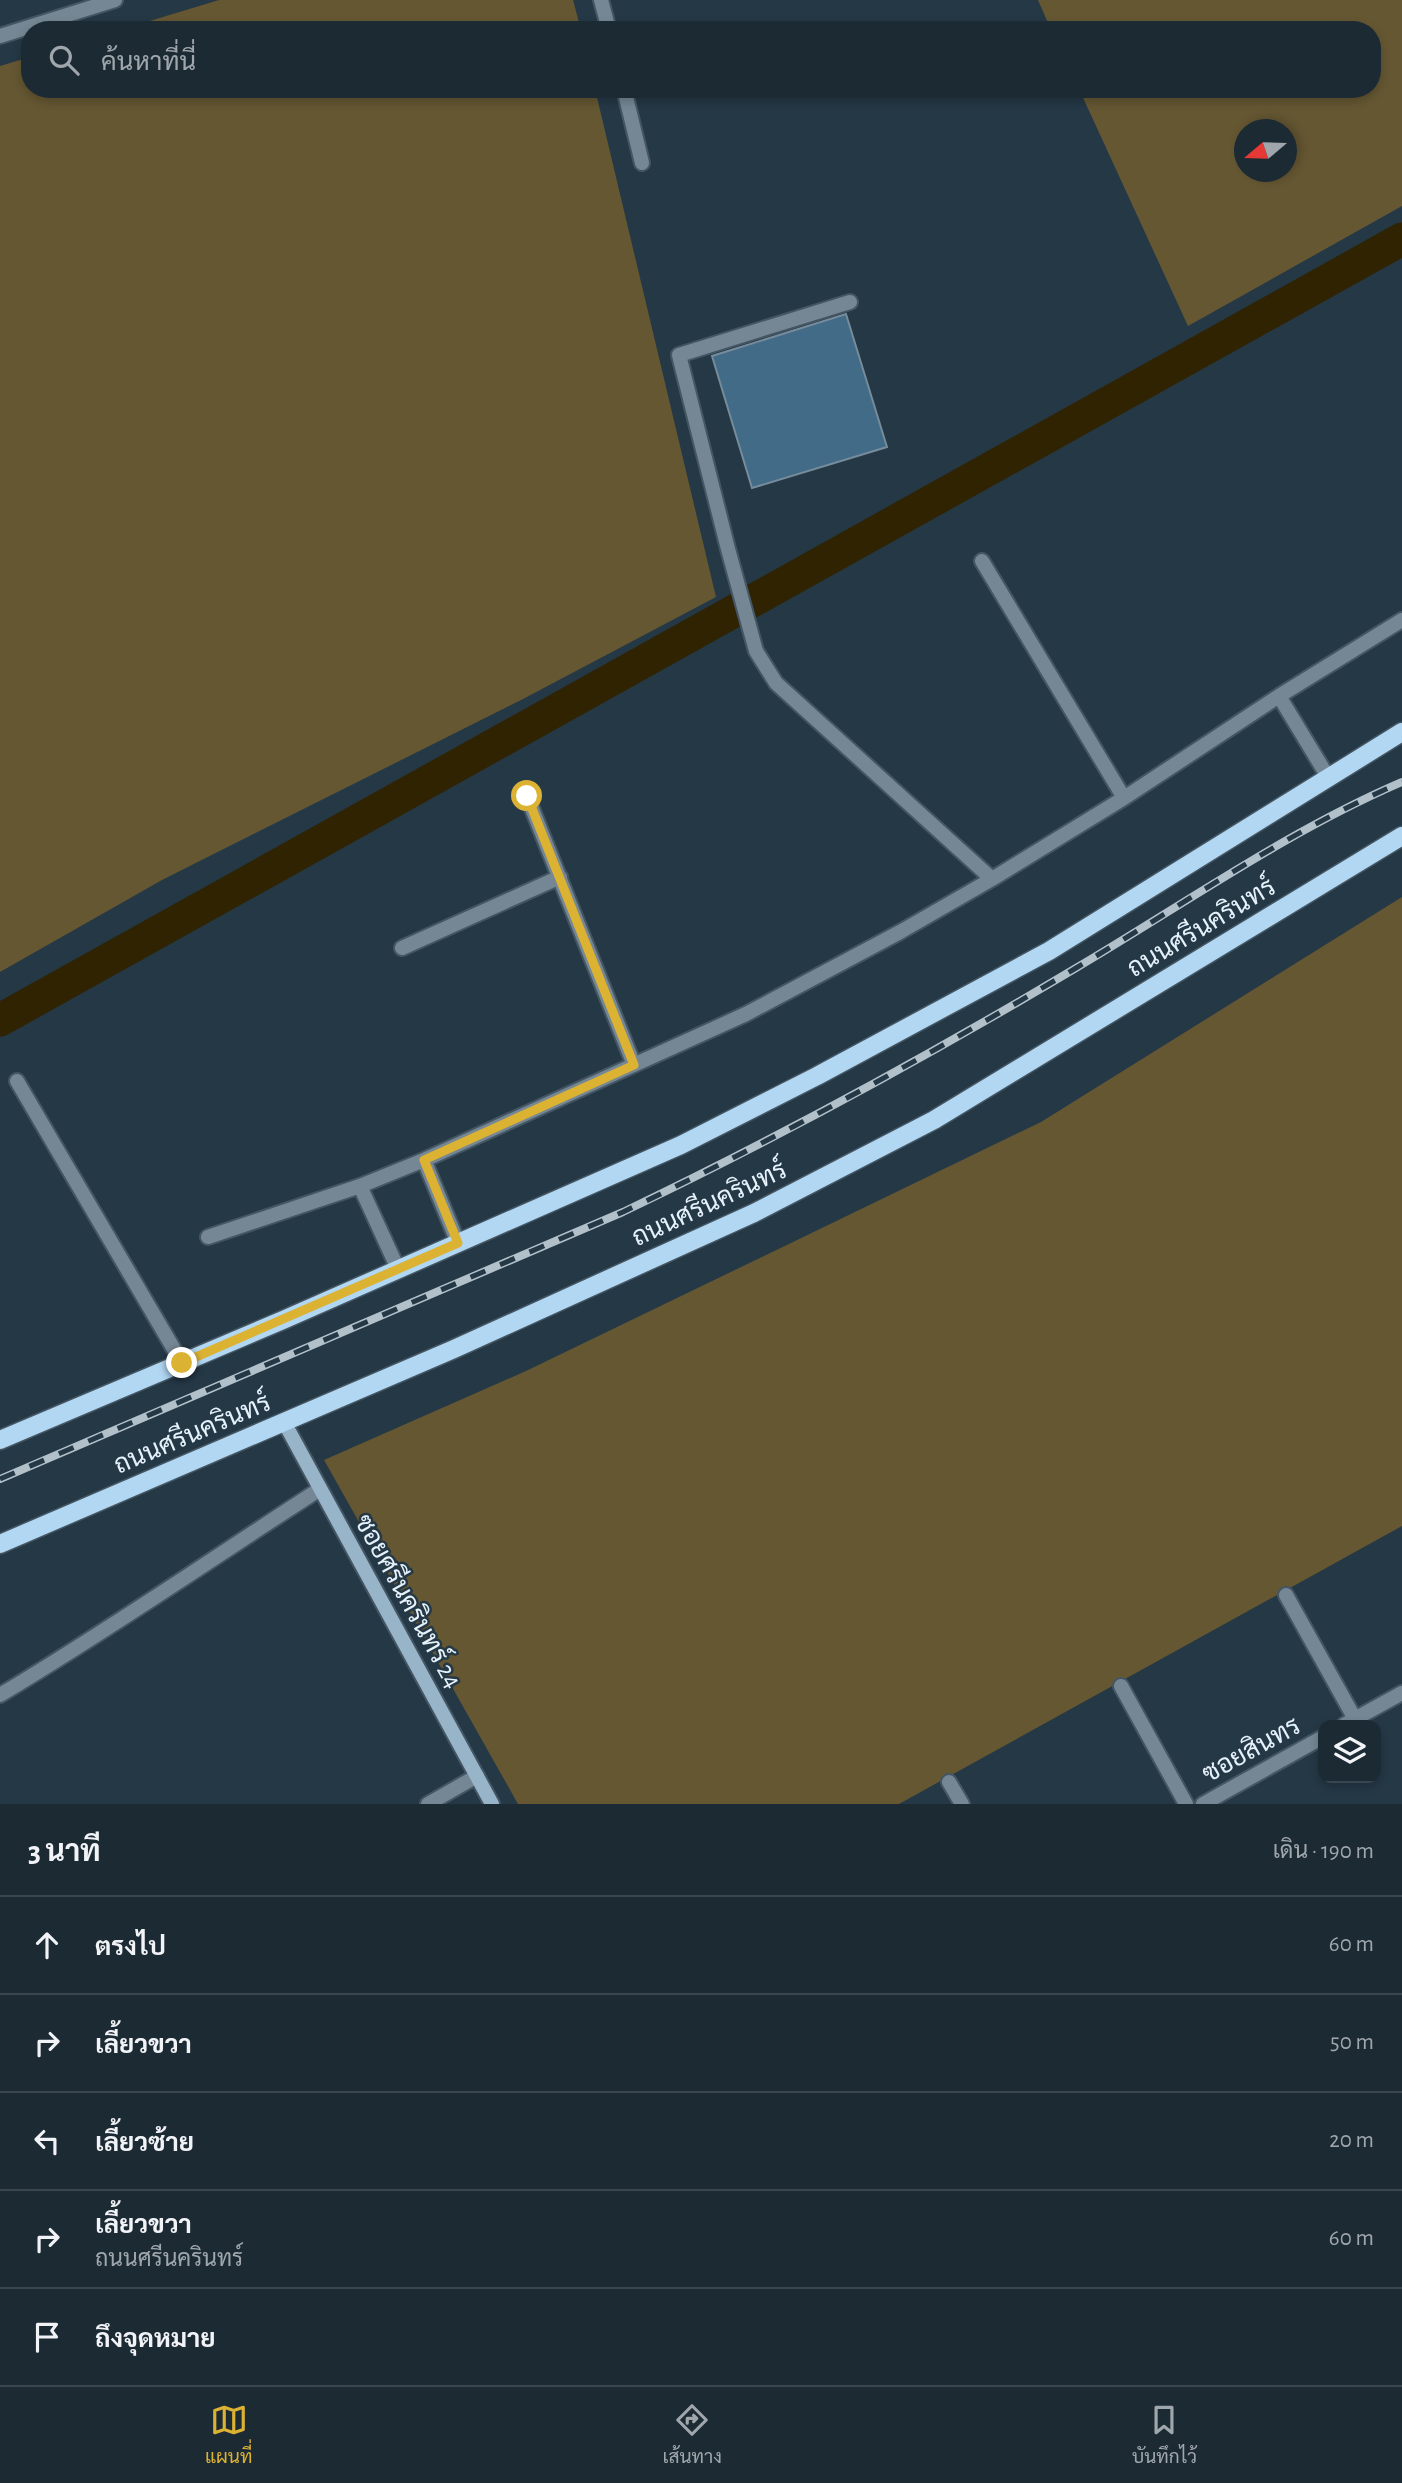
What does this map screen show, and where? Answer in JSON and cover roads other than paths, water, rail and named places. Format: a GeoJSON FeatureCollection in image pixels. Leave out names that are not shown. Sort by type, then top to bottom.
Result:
{"type":"FeatureCollection","features":[{"type":"Feature","properties":{"kind":"main road"},"geometry":{"type":"LineString","coordinates":[[0,1440],[681,1145],[817,1076],[1049,951],[1402,732]]}},
{"type":"Feature","properties":{"kind":"main road","name":"ถนนศรีนครินทร์"},"geometry":{"type":"LineString","coordinates":[[0,1544],[454,1349],[754,1213],[922,1126],[1402,836]]}},
{"type":"Feature","properties":{"kind":"street"},"geometry":{"type":"LineString","coordinates":[[48,21],[115,0]]}},
{"type":"Feature","properties":{"kind":"street"},"geometry":{"type":"LineString","coordinates":[[601,0],[607,21]]}},
{"type":"Feature","properties":{"kind":"street"},"geometry":{"type":"LineString","coordinates":[[0,36],[21,29]]}},
{"type":"Feature","properties":{"kind":"street"},"geometry":{"type":"LineString","coordinates":[[626,98],[642,163]]}},
{"type":"Feature","properties":{"kind":"street"},"geometry":{"type":"LineString","coordinates":[[850,302],[679,355],[727,549],[756,651],[776,683],[992,879]]}},
{"type":"Feature","properties":{"kind":"street"},"geometry":{"type":"LineString","coordinates":[[982,561],[1124,798]]}},
{"type":"Feature","properties":{"kind":"street"},"geometry":{"type":"LineString","coordinates":[[208,1237],[360,1186],[424,1160],[747,1014],[992,879],[1402,620]]}},
{"type":"Feature","properties":{"kind":"street"},"geometry":{"type":"LineString","coordinates":[[1279,696],[1328,778]]}},
{"type":"Feature","properties":{"kind":"street"},"geometry":{"type":"LineString","coordinates":[[527,796],[634,1065]]}},
{"type":"Feature","properties":{"kind":"street"},"geometry":{"type":"LineString","coordinates":[[402,948],[559,877]]}},
{"type":"Feature","properties":{"kind":"street"},"geometry":{"type":"LineString","coordinates":[[17,1081],[182,1363]]}},
{"type":"Feature","properties":{"kind":"street"},"geometry":{"type":"LineString","coordinates":[[424,1160],[458,1243]]}},
{"type":"Feature","properties":{"kind":"street"},"geometry":{"type":"LineString","coordinates":[[360,1186],[398,1269]]}},
{"type":"Feature","properties":{"kind":"street","name":"ซอยศรีนครินทร์ 24"},"geometry":{"type":"LineString","coordinates":[[284,1422],[492,1804]]}},
{"type":"Feature","properties":{"kind":"street"},"geometry":{"type":"LineString","coordinates":[[0,1695],[76,1650],[176,1581],[320,1489]]}},
{"type":"Feature","properties":{"kind":"street"},"geometry":{"type":"LineString","coordinates":[[1286,1595],[1348,1720]]}},
{"type":"Feature","properties":{"kind":"street"},"geometry":{"type":"LineString","coordinates":[[1121,1686],[1186,1804]]}},
{"type":"Feature","properties":{"kind":"street"},"geometry":{"type":"LineString","coordinates":[[1353,1720],[1401,1696]]}},
{"type":"Feature","properties":{"kind":"street","name":"ซอยสินทร"},"geometry":{"type":"LineString","coordinates":[[1203,1804],[1318,1740]]}},
{"type":"Feature","properties":{"kind":"street"},"geometry":{"type":"LineString","coordinates":[[428,1804],[477,1776]]}},
{"type":"Feature","properties":{"kind":"street"},"geometry":{"type":"LineString","coordinates":[[949,1782],[962,1804]]}},
{"type":"Feature","properties":{"kind":"waterway"},"geometry":{"type":"LineString","coordinates":[[0,1020],[1402,239]]}},
{"type":"Feature","properties":{"kind":"railway"},"geometry":{"type":"LineString","coordinates":[[0,1479],[623,1212],[681,1184],[965,1033],[1276,846],[1402,782]]}}]}
